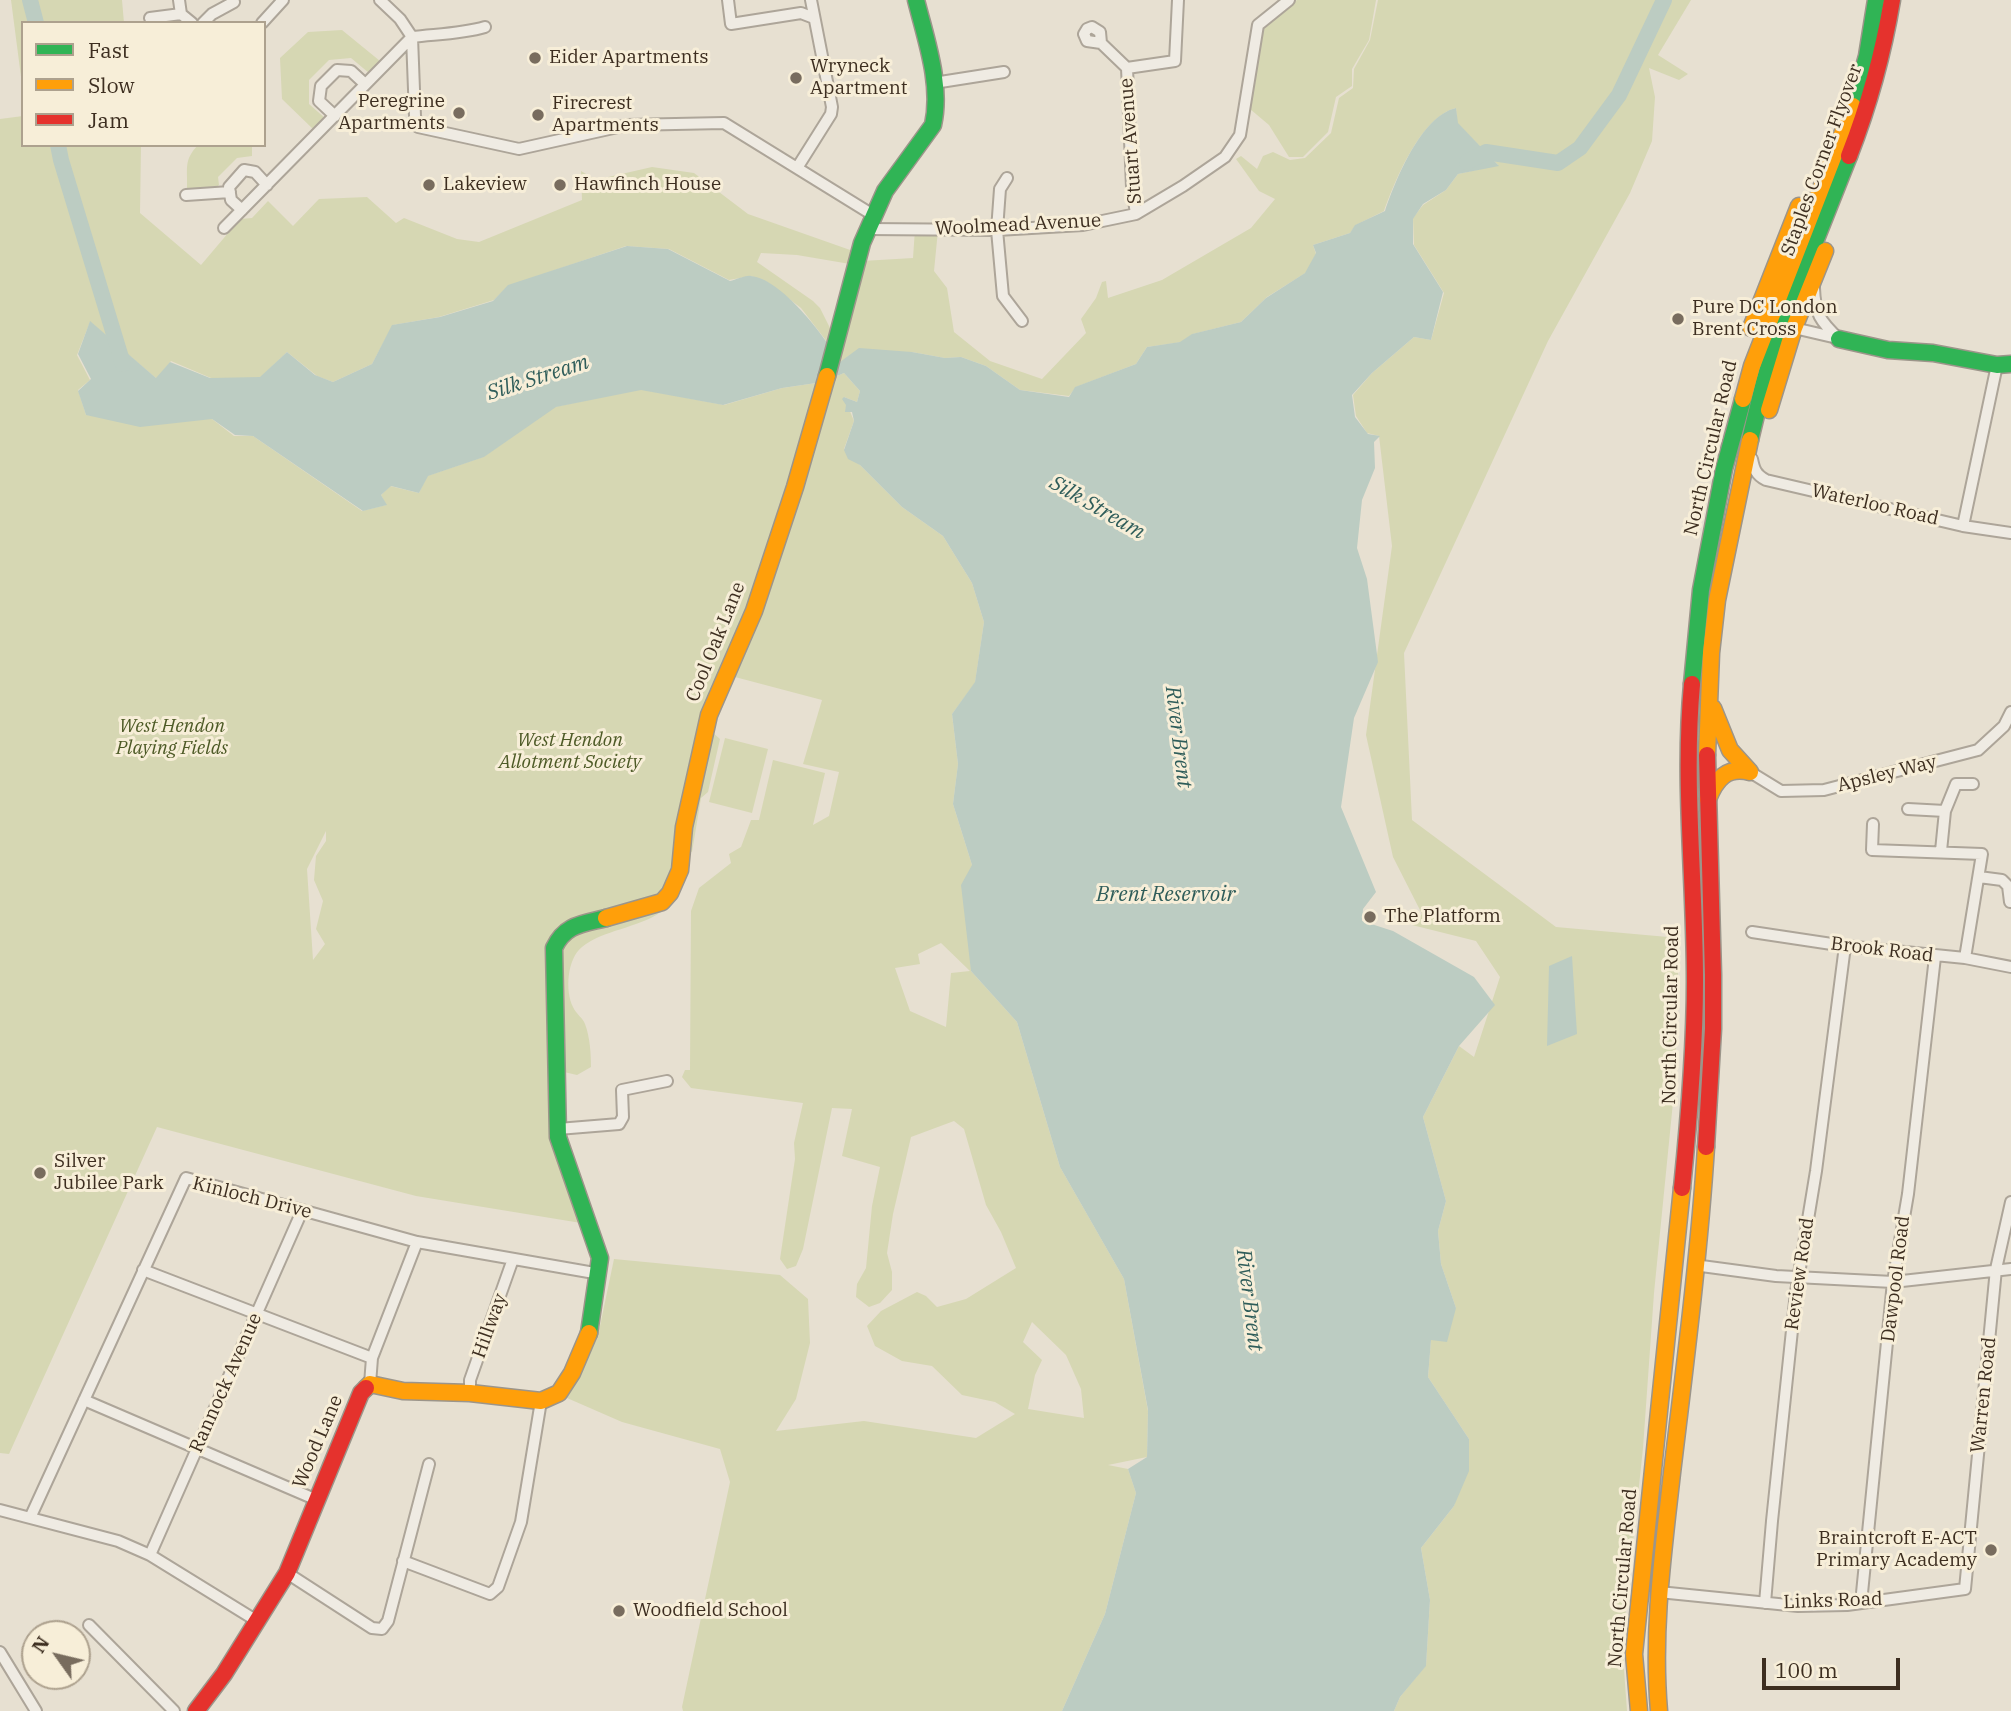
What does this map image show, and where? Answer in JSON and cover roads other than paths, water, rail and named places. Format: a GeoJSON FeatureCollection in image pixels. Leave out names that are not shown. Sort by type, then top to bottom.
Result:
{"type":"FeatureCollection","features":[{"type":"Feature","properties":{"kind":"main road","name":"Cool Oak Lane"},"geometry":{"type":"LineString","coordinates":[[541,1401],[553,1397],[564,1386],[584,1348],[592,1328],[600,1274],[600,1258],[560,1146],[554,948],[556,940],[572,927],[662,902],[670,893],[680,870],[684,827],[709,715],[754,611],[795,487],[870,222],[885,191],[933,125],[937,108],[934,83],[916,0]]}},
{"type":"Feature","properties":{"kind":"main road"},"geometry":{"type":"LineString","coordinates":[[1724,469],[1728,406],[1742,355],[1765,290],[1834,119],[1857,53],[1871,0]]}},
{"type":"Feature","properties":{"kind":"main road","name":"Staples Corner Flyover"},"geometry":{"type":"LineString","coordinates":[[1849,137],[1877,0]]}},
{"type":"Feature","properties":{"kind":"main road","name":"Staples Corner Flyover"},"geometry":{"type":"LineString","coordinates":[[1780,329],[1849,137],[1878,74],[1892,0]]}},
{"type":"Feature","properties":{"kind":"main road"},"geometry":{"type":"LineString","coordinates":[[1736,504],[1752,459],[1780,329],[1813,282],[1886,90],[1897,48],[1898,0]]}},
{"type":"Feature","properties":{"kind":"main road","name":"North Circular Road"},"geometry":{"type":"LineString","coordinates":[[1639,1711],[1634,1654],[1685,1163],[1693,1052],[1694,917],[1688,729],[1701,590],[1724,469],[1752,366],[1780,329]]}},
{"type":"Feature","properties":{"kind":"main road","name":"North Circular Road"},"geometry":{"type":"LineString","coordinates":[[1658,1711],[1655,1645],[1659,1592],[1705,1158],[1713,1035],[1714,927],[1708,800],[1709,695],[1717,603],[1766,370],[1780,329]]}},
{"type":"Feature","properties":{"kind":"main road"},"geometry":{"type":"LineString","coordinates":[[1839,339],[1888,350],[2004,365]]}},
{"type":"Feature","properties":{"kind":"main road"},"geometry":{"type":"LineString","coordinates":[[1709,695],[1722,736],[1730,750],[1750,772]]}},
{"type":"Feature","properties":{"kind":"main road"},"geometry":{"type":"LineString","coordinates":[[1708,800],[1717,781],[1727,772],[1740,769],[1750,772]]}},
{"type":"Feature","properties":{"kind":"main road","name":"Wood Lane"},"geometry":{"type":"LineString","coordinates":[[205,1706],[287,1573],[361,1393],[370,1384],[403,1391],[470,1393],[541,1401]]}},
{"type":"Feature","properties":{"kind":"street"},"geometry":{"type":"LineString","coordinates":[[179,0],[181,14],[190,21]]}},
{"type":"Feature","properties":{"kind":"street"},"geometry":{"type":"LineString","coordinates":[[264,21],[283,0]]}},
{"type":"Feature","properties":{"kind":"street"},"geometry":{"type":"LineString","coordinates":[[380,0],[400,19],[412,37],[415,116],[418,127],[519,149],[627,125],[724,123],[797,168],[870,222]]}},
{"type":"Feature","properties":{"kind":"street"},"geometry":{"type":"LineString","coordinates":[[728,0],[731,24],[801,13],[814,18]]}},
{"type":"Feature","properties":{"kind":"street"},"geometry":{"type":"LineString","coordinates":[[797,168],[831,114],[832,107],[811,0]]}},
{"type":"Feature","properties":{"kind":"street","name":"Stuart Avenue"},"geometry":{"type":"LineString","coordinates":[[1127,68],[1175,61],[1178,0]]}},
{"type":"Feature","properties":{"kind":"street","name":"Woolmead Avenue"},"geometry":{"type":"LineString","coordinates":[[870,222],[997,230],[1083,225],[1136,215],[1226,157],[1240,135],[1258,25],[1289,0]]}},
{"type":"Feature","properties":{"kind":"street"},"geometry":{"type":"LineString","coordinates":[[205,21],[234,2]]}},
{"type":"Feature","properties":{"kind":"street"},"geometry":{"type":"LineString","coordinates":[[150,18],[181,14]]}},
{"type":"Feature","properties":{"kind":"street"},"geometry":{"type":"LineString","coordinates":[[224,228],[412,37],[463,33],[485,27]]}},
{"type":"Feature","properties":{"kind":"street","name":"Stuart Avenue"},"geometry":{"type":"LineString","coordinates":[[1101,43],[1127,68],[1132,187],[1136,215]]}},
{"type":"Feature","properties":{"kind":"street"},"geometry":{"type":"LineString","coordinates":[[335,116],[319,101],[321,86],[337,70],[351,71],[365,85]]}},
{"type":"Feature","properties":{"kind":"street"},"geometry":{"type":"LineString","coordinates":[[934,83],[1004,72]]}},
{"type":"Feature","properties":{"kind":"street"},"geometry":{"type":"LineString","coordinates":[[242,210],[231,200],[229,187],[244,170],[255,172],[267,185]]}},
{"type":"Feature","properties":{"kind":"street"},"geometry":{"type":"LineString","coordinates":[[1007,178],[1000,189],[997,230],[1003,296],[1022,321]]}},
{"type":"Feature","properties":{"kind":"street"},"geometry":{"type":"LineString","coordinates":[[186,195],[230,192]]}},
{"type":"Feature","properties":{"kind":"street"},"geometry":{"type":"LineString","coordinates":[[1813,282],[1815,311],[1824,325],[1839,339]]}},
{"type":"Feature","properties":{"kind":"street"},"geometry":{"type":"LineString","coordinates":[[1780,329],[1839,339]]}},
{"type":"Feature","properties":{"kind":"street"},"geometry":{"type":"LineString","coordinates":[[1963,526],[2004,365]]}},
{"type":"Feature","properties":{"kind":"street","name":"Waterloo Road"},"geometry":{"type":"LineString","coordinates":[[1752,459],[1754,470],[1766,480],[1963,526],[2011,533]]}},
{"type":"Feature","properties":{"kind":"street","name":"Apsley Way"},"geometry":{"type":"LineString","coordinates":[[1750,772],[1781,791],[1824,790],[1978,750],[2004,726],[2011,712]]}},
{"type":"Feature","properties":{"kind":"street"},"geometry":{"type":"LineString","coordinates":[[1941,851],[1945,811],[1956,784],[1973,784]]}},
{"type":"Feature","properties":{"kind":"street"},"geometry":{"type":"LineString","coordinates":[[1908,808],[1945,811]]}},
{"type":"Feature","properties":{"kind":"street"},"geometry":{"type":"LineString","coordinates":[[1873,824],[1872,850],[1982,854],[1965,958]]}},
{"type":"Feature","properties":{"kind":"street"},"geometry":{"type":"LineString","coordinates":[[1979,877],[2003,880],[2008,886],[2010,902]]}},
{"type":"Feature","properties":{"kind":"street","name":"Brook Road"},"geometry":{"type":"LineString","coordinates":[[1752,932],[1844,947],[1965,958],[2011,967]]}},
{"type":"Feature","properties":{"kind":"street","name":"Review Road"},"geometry":{"type":"LineString","coordinates":[[1765,1603],[1798,1276],[1816,1171],[1844,947]]}},
{"type":"Feature","properties":{"kind":"street","name":"Dawpool Road"},"geometry":{"type":"LineString","coordinates":[[1861,1602],[1893,1282],[1908,1194],[1935,957]]}},
{"type":"Feature","properties":{"kind":"street"},"geometry":{"type":"LineString","coordinates":[[558,1129],[618,1124],[623,1117],[622,1090],[667,1081]]}},
{"type":"Feature","properties":{"kind":"street","name":"Kinloch Drive"},"geometry":{"type":"LineString","coordinates":[[30,1518],[186,1178],[417,1242],[600,1274]]}},
{"type":"Feature","properties":{"kind":"street","name":"Warren Road"},"geometry":{"type":"LineString","coordinates":[[1965,1589],[1996,1269],[2011,1202]]}},
{"type":"Feature","properties":{"kind":"street","name":"Rannock Avenue"},"geometry":{"type":"LineString","coordinates":[[150,1555],[302,1210]]}},
{"type":"Feature","properties":{"kind":"street"},"geometry":{"type":"LineString","coordinates":[[370,1384],[372,1358],[417,1242]]}},
{"type":"Feature","properties":{"kind":"street","name":"Hillway"},"geometry":{"type":"LineString","coordinates":[[470,1393],[470,1380],[513,1259]]}},
{"type":"Feature","properties":{"kind":"street"},"geometry":{"type":"LineString","coordinates":[[1694,1265],[1776,1276],[1893,1282],[2011,1269]]}},
{"type":"Feature","properties":{"kind":"street"},"geometry":{"type":"LineString","coordinates":[[143,1270],[372,1358]]}},
{"type":"Feature","properties":{"kind":"street"},"geometry":{"type":"LineString","coordinates":[[84,1400],[317,1500]]}},
{"type":"Feature","properties":{"kind":"street"},"geometry":{"type":"LineString","coordinates":[[403,1561],[489,1594],[498,1587],[522,1522],[541,1401]]}},
{"type":"Feature","properties":{"kind":"street"},"geometry":{"type":"LineString","coordinates":[[287,1573],[372,1628],[382,1629],[388,1621],[429,1464]]}},
{"type":"Feature","properties":{"kind":"street"},"geometry":{"type":"LineString","coordinates":[[0,1510],[118,1541],[150,1555],[257,1621]]}},
{"type":"Feature","properties":{"kind":"street","name":"Links Road"},"geometry":{"type":"LineString","coordinates":[[1659,1592],[1798,1606],[1861,1602],[1965,1589]]}},
{"type":"Feature","properties":{"kind":"street"},"geometry":{"type":"LineString","coordinates":[[91,1627],[174,1711]]}},
{"type":"Feature","properties":{"kind":"street"},"geometry":{"type":"LineString","coordinates":[[0,1652],[36,1711]]}},
{"type":"Feature","properties":{"kind":"water","name":"Brent Reservoir"},"geometry":{"type":"Polygon","coordinates":[[[1456,108],[1458,123],[1499,166],[1458,174],[1446,190],[1423,204],[1413,219],[1413,244],[1443,292],[1431,340],[1414,337],[1372,373],[1352,395],[1355,417],[1368,434],[1380,436],[1374,442],[1375,468],[1362,500],[1357,548],[1367,579],[1378,662],[1354,718],[1341,807],[1376,892],[1363,909],[1362,921],[1393,931],[1474,977],[1495,1005],[1459,1046],[1423,1117],[1446,1201],[1438,1231],[1441,1264],[1456,1308],[1447,1342],[1431,1340],[1428,1377],[1469,1439],[1469,1471],[1454,1506],[1421,1548],[1430,1600],[1426,1666],[1400,1697],[1394,1711],[1062,1711],[1105,1614],[1136,1493],[1128,1469],[1147,1457],[1148,1410],[1124,1279],[1060,1167],[1017,1022],[971,971],[961,885],[972,865],[953,804],[958,764],[952,714],[975,682],[984,622],[972,583],[943,536],[902,507],[860,465],[848,459],[844,450],[854,421],[852,412],[845,412],[846,405],[842,399],[844,397],[857,402],[860,391],[844,373],[823,382],[782,388],[723,405],[641,390],[556,407],[484,457],[428,476],[419,493],[391,486],[381,495],[387,505],[363,511],[253,436],[235,435],[212,419],[140,427],[86,415],[78,391],[91,379],[78,354],[90,321],[156,378],[170,362],[210,378],[260,377],[287,352],[315,375],[333,382],[372,364],[392,325],[440,317],[493,301],[508,285],[627,246],[668,249],[730,281],[749,276],[776,287],[802,311],[840,362],[859,348],[912,352],[945,358],[961,357],[986,366],[1020,390],[1069,397],[1075,387],[1136,364],[1147,347],[1180,342],[1192,334],[1241,322],[1266,298],[1305,273],[1316,253],[1313,245],[1350,233],[1355,225],[1385,211],[1403,166],[1421,136],[1443,113],[1456,108]]]}},
{"type":"Feature","properties":{"kind":"water"},"geometry":{"type":"Polygon","coordinates":[[[1572,956],[1577,1034],[1547,1046],[1549,966],[1572,956]]]}},
{"type":"Feature","properties":{"kind":"waterway","name":"Silk Stream"},"geometry":{"type":"LineString","coordinates":[[30,0],[35,21]]}},
{"type":"Feature","properties":{"kind":"waterway","name":"River Brent"},"geometry":{"type":"LineString","coordinates":[[1467,162],[1486,152],[1558,163],[1580,148],[1619,95],[1664,0]]}},
{"type":"Feature","properties":{"kind":"waterway","name":"Silk Stream"},"geometry":{"type":"LineString","coordinates":[[58,147],[123,364]]}},
{"type":"Feature","properties":{"kind":"place","name":"Eider Apartments"},"geometry":{"type":"Point","coordinates":[535,58]}},
{"type":"Feature","properties":{"kind":"place","name":"Wryneck Apartment"},"geometry":{"type":"Point","coordinates":[796,78]}},
{"type":"Feature","properties":{"kind":"place","name":"Peregrine Apartments"},"geometry":{"type":"Point","coordinates":[459,113]}},
{"type":"Feature","properties":{"kind":"place","name":"Firecrest Apartments"},"geometry":{"type":"Point","coordinates":[538,115]}},
{"type":"Feature","properties":{"kind":"place","name":"Lakeview"},"geometry":{"type":"Point","coordinates":[429,185]}},
{"type":"Feature","properties":{"kind":"place","name":"Hawfinch House"},"geometry":{"type":"Point","coordinates":[560,185]}},
{"type":"Feature","properties":{"kind":"place","name":"Pure DC London Brent Cross"},"geometry":{"type":"Point","coordinates":[1678,319]}},
{"type":"Feature","properties":{"kind":"place","name":"The Platform"},"geometry":{"type":"Point","coordinates":[1370,917]}},
{"type":"Feature","properties":{"kind":"place","name":"Silver Jubilee Park"},"geometry":{"type":"Point","coordinates":[40,1173]}},
{"type":"Feature","properties":{"kind":"place","name":"Braintcroft E-ACT Primary Academy"},"geometry":{"type":"Point","coordinates":[1991,1550]}},
{"type":"Feature","properties":{"kind":"place","name":"Woodfield School"},"geometry":{"type":"Point","coordinates":[619,1611]}},
{"type":"Feature","properties":{"kind":"park label","name":"West Hendon Playing Fields"},"geometry":{"type":"Point","coordinates":[172,738]}},
{"type":"Feature","properties":{"kind":"park label","name":"West Hendon Allotment Society"},"geometry":{"type":"Point","coordinates":[570,752]}}]}
